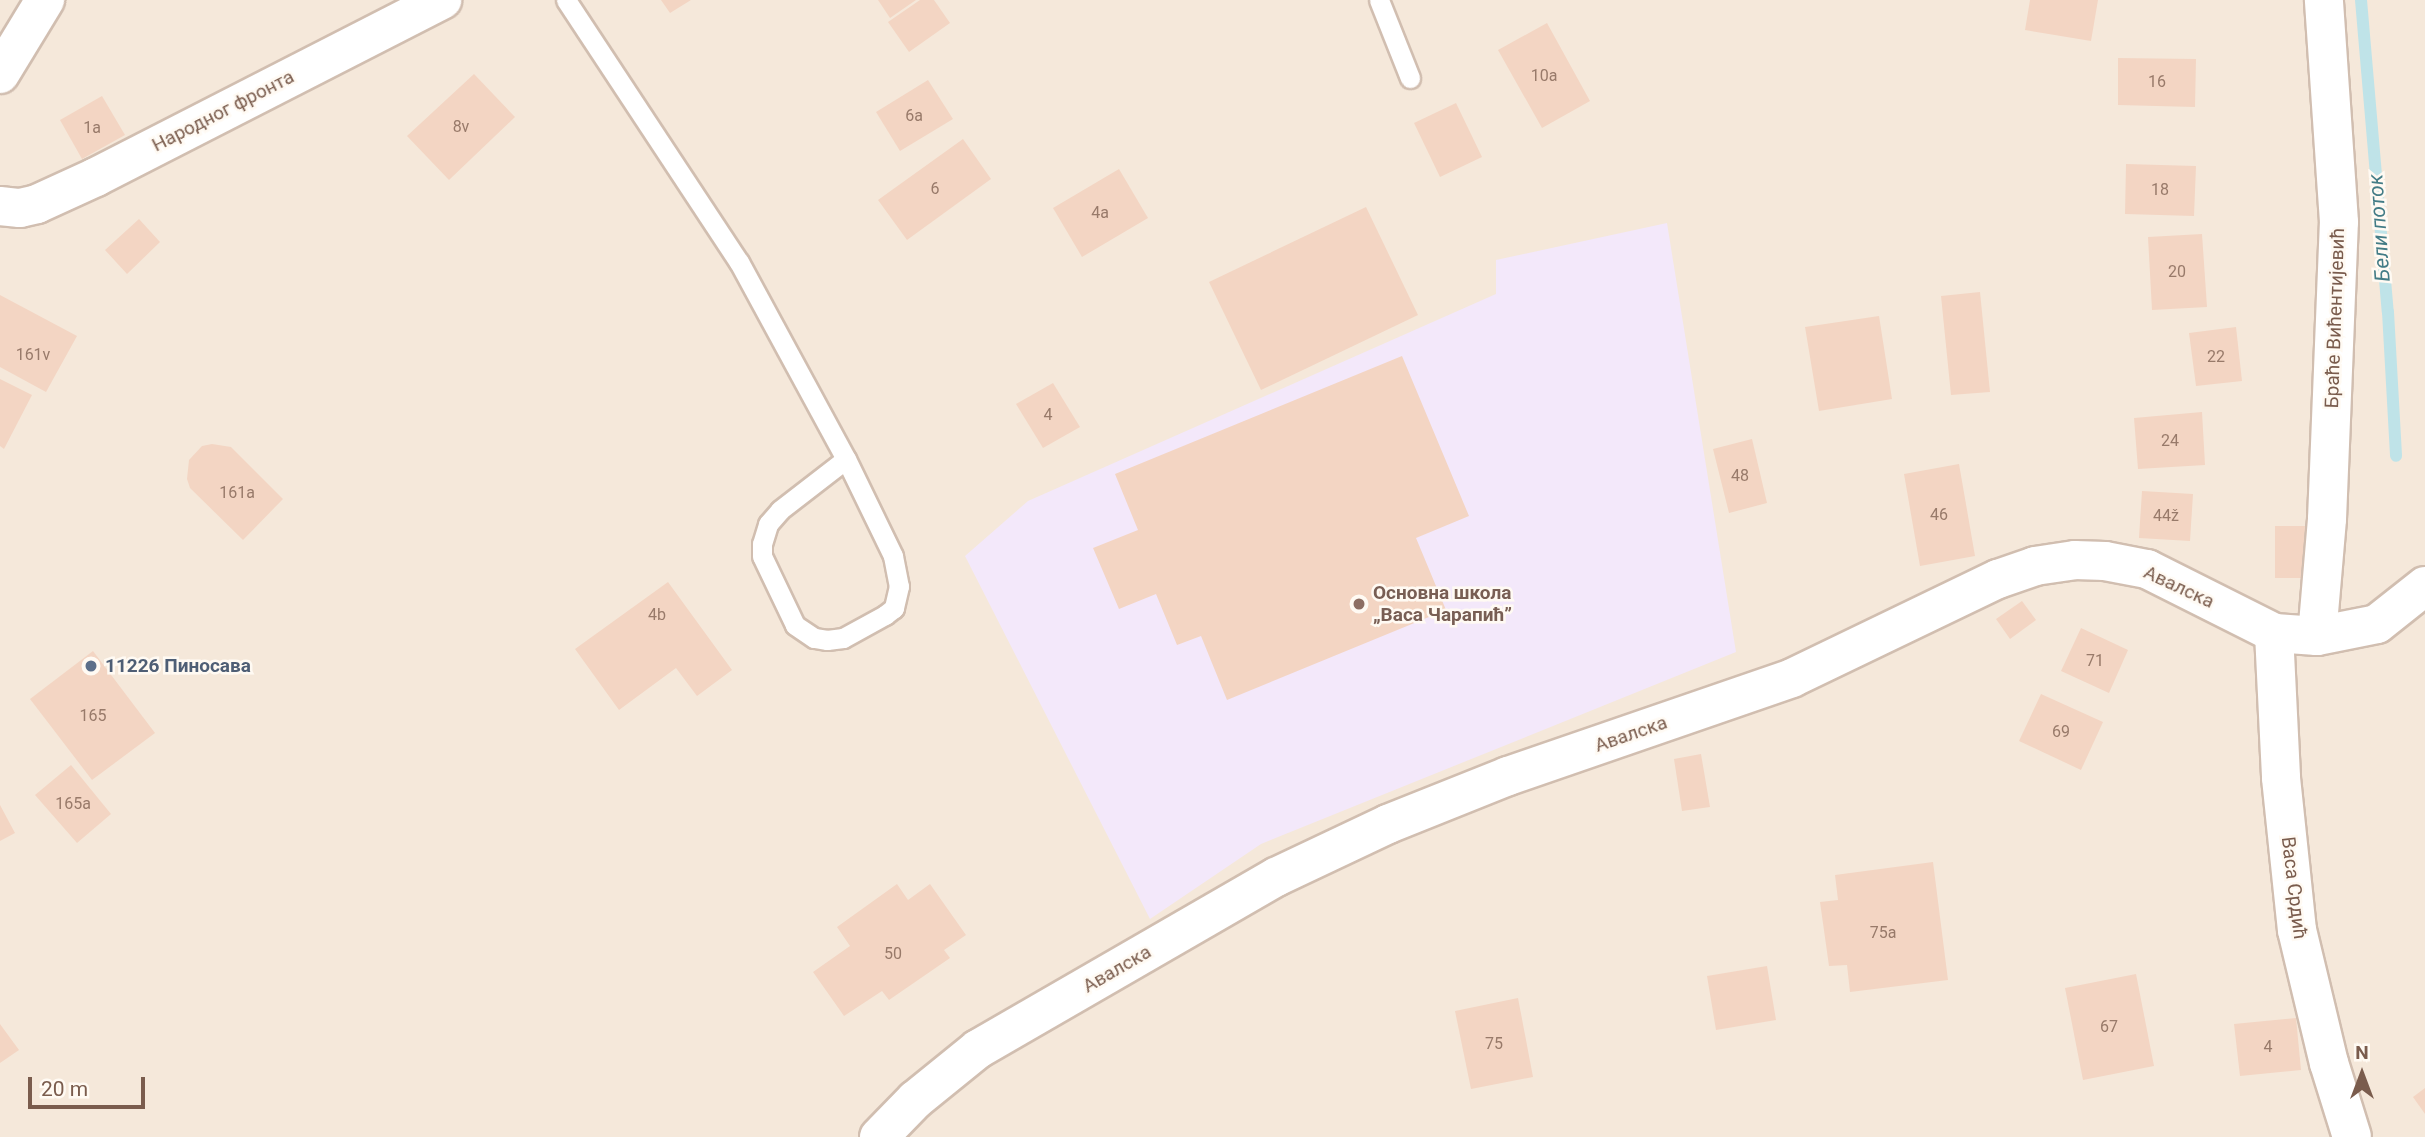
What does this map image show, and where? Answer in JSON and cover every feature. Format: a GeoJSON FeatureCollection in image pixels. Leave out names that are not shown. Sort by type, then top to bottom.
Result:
{"type":"FeatureCollection","features":[{"type":"Feature","properties":{"kind":"street"},"geometry":{"type":"LineString","coordinates":[[0,74],[45,0]]}},
{"type":"Feature","properties":{"kind":"street","name":"Народног фронта"},"geometry":{"type":"LineString","coordinates":[[0,206],[20,208],[37,204],[87,181],[442,0]]}},
{"type":"Feature","properties":{"kind":"street","name":"Браће Вићентијевић"},"geometry":{"type":"LineString","coordinates":[[2317,636],[2328,519],[2339,222],[2324,0]]}},
{"type":"Feature","properties":{"kind":"street","name":"Авалска"},"geometry":{"type":"LineString","coordinates":[[879,1137],[915,1100],[978,1049],[1276,877],[1388,824],[1508,776],[1792,678],[1998,579],[2035,566],[2075,560],[2105,561],[2147,569],[2274,633],[2317,636],[2377,624],[2425,586]]}},
{"type":"Feature","properties":{"kind":"street","name":"Васа Срдић"},"geometry":{"type":"LineString","coordinates":[[2274,633],[2281,778],[2297,930],[2329,1063],[2352,1137]]}},
{"type":"Feature","properties":{"kind":"lane"},"geometry":{"type":"LineString","coordinates":[[566,0],[739,262],[846,459],[893,556],[899,586],[894,608],[843,638],[827,640],[814,638],[795,625],[762,556],[762,544],[768,524],[780,510],[846,459]]}},
{"type":"Feature","properties":{"kind":"lane"},"geometry":{"type":"LineString","coordinates":[[1379,0],[1410,78]]}},
{"type":"Feature","properties":{"kind":"shaded area"},"geometry":{"type":"Polygon","coordinates":[[[0,0],[2425,0],[2425,1137],[0,1137],[0,0]]]}},
{"type":"Feature","properties":{"kind":"shaded area","name":"Основна школа „Васа Чарапић”"},"geometry":{"type":"Polygon","coordinates":[[[1667,223],[1736,652],[1261,844],[1150,919],[965,556],[1028,501],[1496,294],[1496,260],[1667,223]]]}},
{"type":"Feature","properties":{"kind":"building"},"geometry":{"type":"Polygon","coordinates":[[[661,0],[691,0],[670,13],[661,0]]]}},
{"type":"Feature","properties":{"kind":"building"},"geometry":{"type":"Polygon","coordinates":[[[878,0],[916,0],[890,18],[878,0]]]}},
{"type":"Feature","properties":{"kind":"building"},"geometry":{"type":"Polygon","coordinates":[[[920,0],[934,0],[950,23],[909,52],[888,22],[920,0]]]}},
{"type":"Feature","properties":{"kind":"building"},"geometry":{"type":"Polygon","coordinates":[[[2030,0],[2098,0],[2091,41],[2025,30],[2030,0]]]}},
{"type":"Feature","properties":{"kind":"building"},"geometry":{"type":"Polygon","coordinates":[[[1547,23],[1590,101],[1542,128],[1498,50],[1547,23]]]}},
{"type":"Feature","properties":{"kind":"building"},"geometry":{"type":"Polygon","coordinates":[[[2118,58],[2196,59],[2195,107],[2118,105],[2118,58]]]}},
{"type":"Feature","properties":{"kind":"building"},"geometry":{"type":"Polygon","coordinates":[[[474,74],[515,117],[449,180],[407,136],[474,74]]]}},
{"type":"Feature","properties":{"kind":"building"},"geometry":{"type":"Polygon","coordinates":[[[928,80],[953,119],[900,151],[876,112],[928,80]]]}},
{"type":"Feature","properties":{"kind":"building"},"geometry":{"type":"Polygon","coordinates":[[[102,96],[125,135],[82,159],[60,120],[102,96]]]}},
{"type":"Feature","properties":{"kind":"building"},"geometry":{"type":"Polygon","coordinates":[[[1456,103],[1482,157],[1440,177],[1414,123],[1456,103]]]}},
{"type":"Feature","properties":{"kind":"building"},"geometry":{"type":"Polygon","coordinates":[[[963,139],[991,179],[907,240],[878,200],[963,139]]]}},
{"type":"Feature","properties":{"kind":"building"},"geometry":{"type":"Polygon","coordinates":[[[2126,164],[2196,166],[2194,216],[2125,214],[2126,164]]]}},
{"type":"Feature","properties":{"kind":"building"},"geometry":{"type":"Polygon","coordinates":[[[1119,169],[1148,218],[1082,257],[1053,208],[1119,169]]]}},
{"type":"Feature","properties":{"kind":"building"},"geometry":{"type":"Polygon","coordinates":[[[1366,207],[1418,315],[1261,390],[1209,282],[1366,207]]]}},
{"type":"Feature","properties":{"kind":"building"},"geometry":{"type":"Polygon","coordinates":[[[139,219],[160,242],[127,274],[105,250],[139,219]]]}},
{"type":"Feature","properties":{"kind":"building"},"geometry":{"type":"Polygon","coordinates":[[[2202,234],[2207,307],[2152,310],[2148,237],[2202,234]]]}},
{"type":"Feature","properties":{"kind":"building"},"geometry":{"type":"Polygon","coordinates":[[[1980,292],[1990,392],[1951,395],[1941,296],[1980,292]]]}},
{"type":"Feature","properties":{"kind":"building"},"geometry":{"type":"Polygon","coordinates":[[[0,295],[77,336],[46,392],[0,367],[0,295]]]}},
{"type":"Feature","properties":{"kind":"building"},"geometry":{"type":"Polygon","coordinates":[[[1879,316],[1892,399],[1819,411],[1805,327],[1879,316]]]}},
{"type":"Feature","properties":{"kind":"building"},"geometry":{"type":"Polygon","coordinates":[[[2236,327],[2242,381],[2196,386],[2189,333],[2236,327]]]}},
{"type":"Feature","properties":{"kind":"building"},"geometry":{"type":"Polygon","coordinates":[[[1402,356],[1469,516],[1416,538],[1446,610],[1227,700],[1201,636],[1177,645],[1156,594],[1119,609],[1093,548],[1138,530],[1115,474],[1402,356]]]}},
{"type":"Feature","properties":{"kind":"building"},"geometry":{"type":"Polygon","coordinates":[[[0,379],[32,395],[4,449],[0,446],[0,379]]]}},
{"type":"Feature","properties":{"kind":"building"},"geometry":{"type":"Polygon","coordinates":[[[1053,383],[1080,427],[1043,448],[1016,404],[1053,383]]]}},
{"type":"Feature","properties":{"kind":"building"},"geometry":{"type":"Polygon","coordinates":[[[2202,412],[2205,465],[2138,469],[2134,418],[2202,412]]]}},
{"type":"Feature","properties":{"kind":"building"},"geometry":{"type":"Polygon","coordinates":[[[1752,439],[1767,503],[1729,513],[1713,449],[1752,439]]]}},
{"type":"Feature","properties":{"kind":"building"},"geometry":{"type":"Polygon","coordinates":[[[212,444],[231,447],[283,499],[243,540],[190,488],[187,479],[189,460],[202,446],[212,444]]]}},
{"type":"Feature","properties":{"kind":"building"},"geometry":{"type":"Polygon","coordinates":[[[1959,464],[1975,556],[1920,566],[1904,474],[1959,464]]]}},
{"type":"Feature","properties":{"kind":"building"},"geometry":{"type":"Polygon","coordinates":[[[2142,491],[2193,494],[2190,541],[2139,538],[2142,491]]]}},
{"type":"Feature","properties":{"kind":"building"},"geometry":{"type":"Polygon","coordinates":[[[2275,526],[2305,526],[2304,578],[2275,578],[2275,526]]]}},
{"type":"Feature","properties":{"kind":"building"},"geometry":{"type":"Polygon","coordinates":[[[668,582],[732,670],[697,696],[676,668],[619,710],[575,649],[668,582]]]}},
{"type":"Feature","properties":{"kind":"building"},"geometry":{"type":"Polygon","coordinates":[[[2022,601],[2036,620],[2010,639],[1996,619],[2022,601]]]}},
{"type":"Feature","properties":{"kind":"building"},"geometry":{"type":"Polygon","coordinates":[[[2081,628],[2128,650],[2109,693],[2061,671],[2081,628]]]}},
{"type":"Feature","properties":{"kind":"building"},"geometry":{"type":"Polygon","coordinates":[[[93,651],[155,733],[92,780],[30,699],[93,651]]]}},
{"type":"Feature","properties":{"kind":"building"},"geometry":{"type":"Polygon","coordinates":[[[2041,694],[2103,722],[2081,770],[2019,741],[2041,694]]]}},
{"type":"Feature","properties":{"kind":"building"},"geometry":{"type":"Polygon","coordinates":[[[1701,754],[1710,807],[1682,811],[1674,759],[1701,754]]]}},
{"type":"Feature","properties":{"kind":"building"},"geometry":{"type":"Polygon","coordinates":[[[71,765],[111,814],[77,843],[35,795],[71,765]]]}},
{"type":"Feature","properties":{"kind":"building"},"geometry":{"type":"Polygon","coordinates":[[[0,805],[15,833],[0,841],[0,805]]]}},
{"type":"Feature","properties":{"kind":"building"},"geometry":{"type":"Polygon","coordinates":[[[1933,862],[1948,980],[1850,992],[1847,965],[1829,966],[1820,902],[1838,900],[1835,875],[1933,862]]]}},
{"type":"Feature","properties":{"kind":"building"},"geometry":{"type":"Polygon","coordinates":[[[897,884],[908,900],[930,884],[966,935],[944,950],[950,958],[889,1000],[882,991],[844,1016],[813,972],[850,946],[837,927],[897,884]]]}},
{"type":"Feature","properties":{"kind":"building"},"geometry":{"type":"Polygon","coordinates":[[[1767,966],[1776,1020],[1716,1030],[1707,976],[1767,966]]]}},
{"type":"Feature","properties":{"kind":"building"},"geometry":{"type":"Polygon","coordinates":[[[2136,974],[2154,1066],[2083,1080],[2065,988],[2136,974]]]}},
{"type":"Feature","properties":{"kind":"building"},"geometry":{"type":"Polygon","coordinates":[[[1518,998],[1533,1077],[1471,1089],[1455,1011],[1518,998]]]}},
{"type":"Feature","properties":{"kind":"building"},"geometry":{"type":"Polygon","coordinates":[[[2296,1018],[2301,1070],[2240,1076],[2234,1024],[2296,1018]]]}},
{"type":"Feature","properties":{"kind":"building"},"geometry":{"type":"Polygon","coordinates":[[[0,1024],[19,1050],[0,1063],[0,1024]]]}},
{"type":"Feature","properties":{"kind":"building"},"geometry":{"type":"Polygon","coordinates":[[[2425,1088],[2425,1114],[2413,1097],[2425,1088]]]}},
{"type":"Feature","properties":{"kind":"waterway","name":"Бели поток"},"geometry":{"type":"LineString","coordinates":[[2361,0],[2388,312],[2396,456]]}},
{"type":"Feature","properties":{"kind":"place","name":"Основна школа „Васа Чарапић”"},"geometry":{"type":"Point","coordinates":[1359,604]}},
{"type":"Feature","properties":{"kind":"place","name":"11226 Пиносава"},"geometry":{"type":"Point","coordinates":[91,666]}}]}
